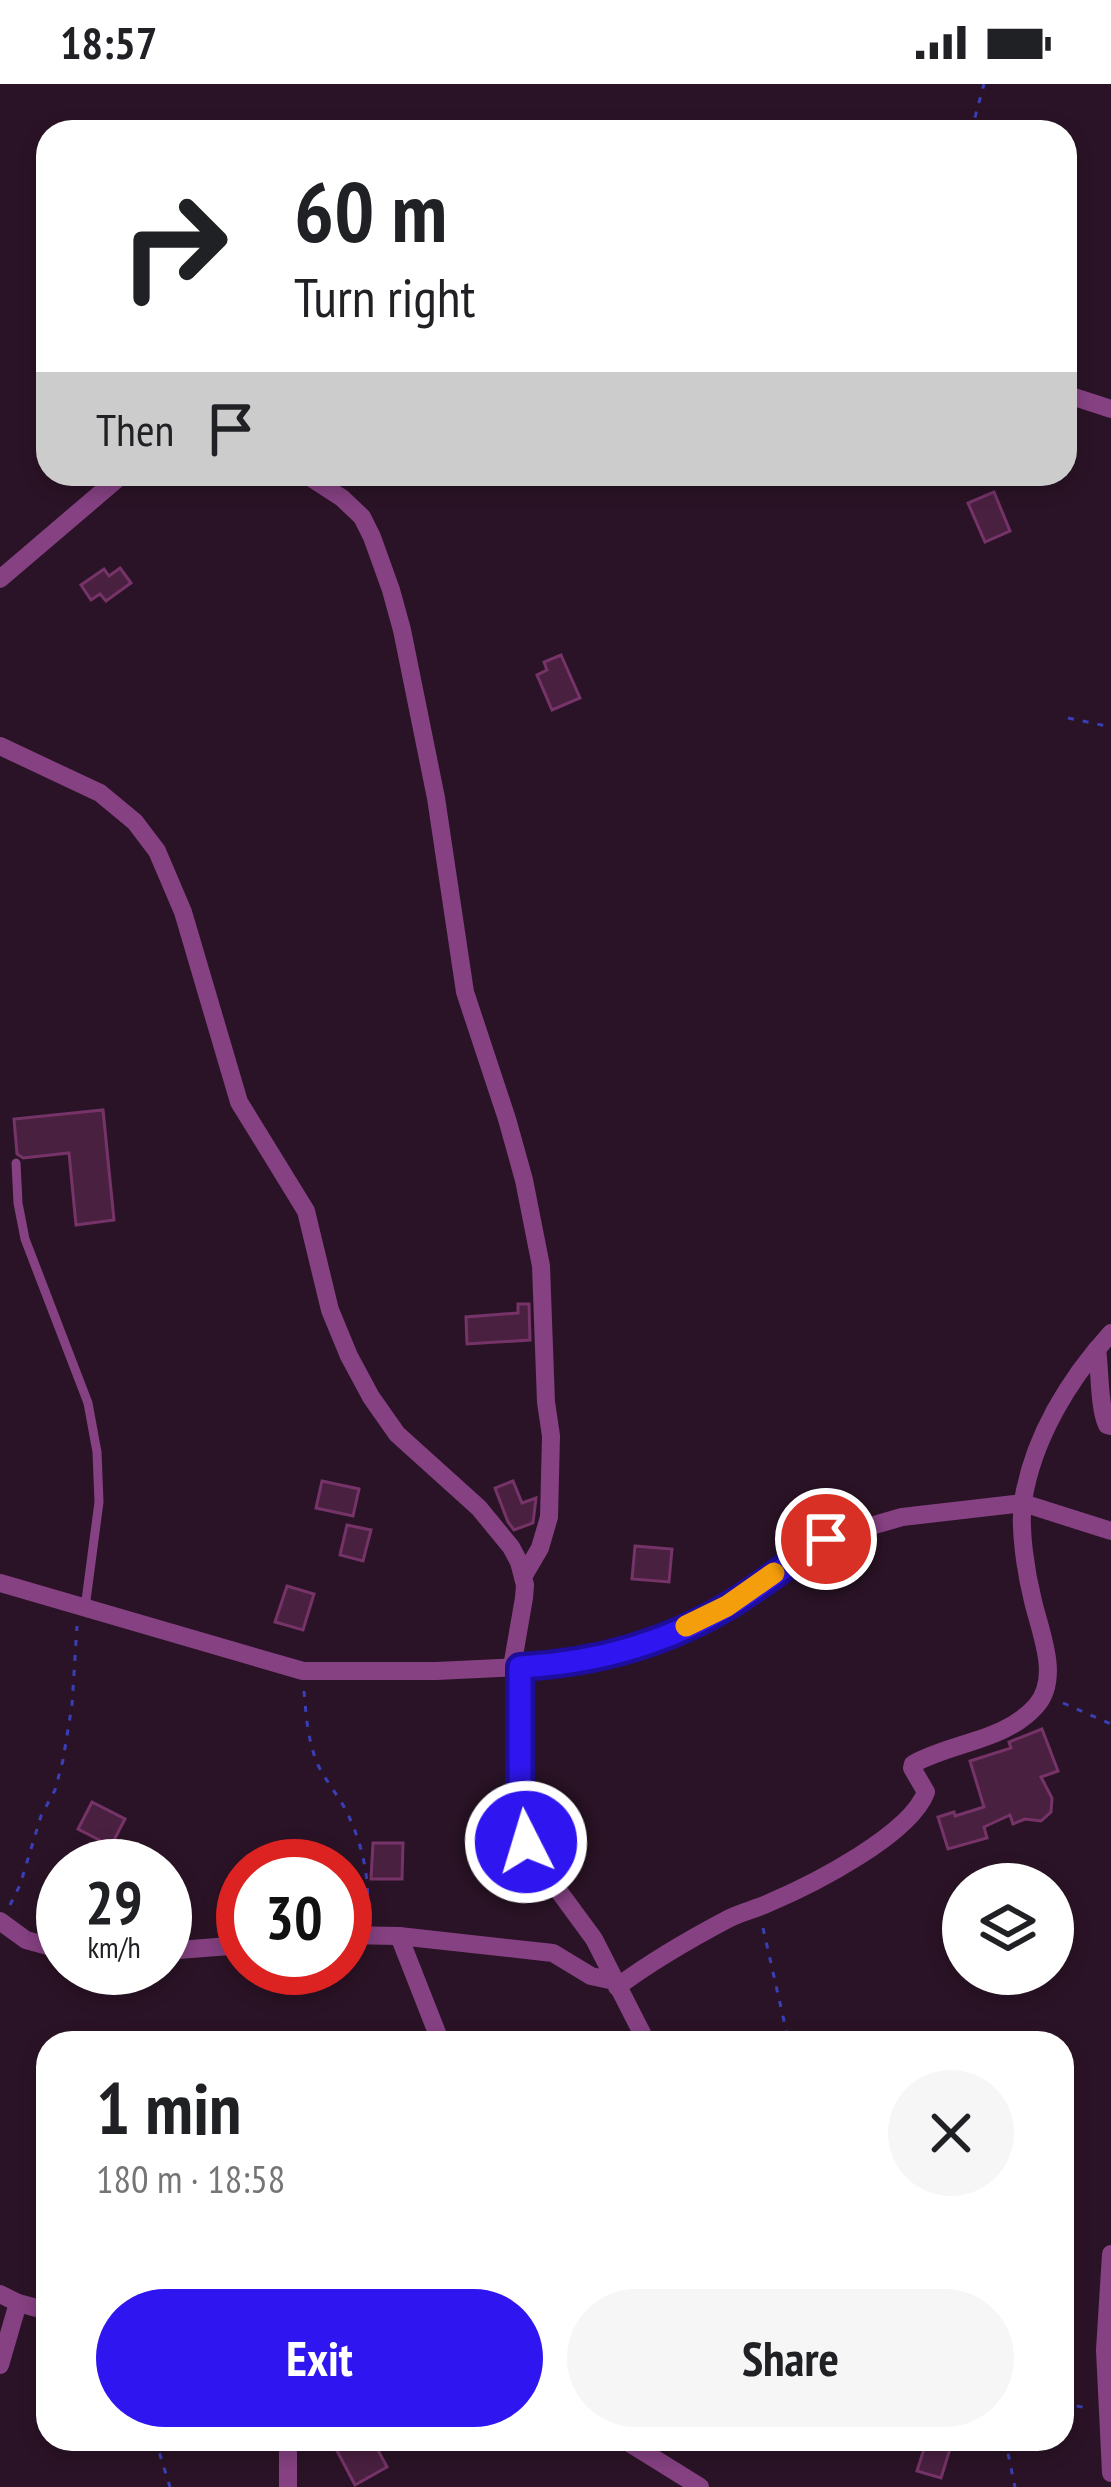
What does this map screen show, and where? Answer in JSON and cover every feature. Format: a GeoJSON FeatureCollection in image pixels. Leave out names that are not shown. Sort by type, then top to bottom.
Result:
{"type":"FeatureCollection","features":[{"type":"Feature","properties":{"kind":"street"},"geometry":{"type":"LineString","coordinates":[[1077,398],[1111,409]]}},
{"type":"Feature","properties":{"kind":"street"},"geometry":{"type":"LineString","coordinates":[[0,579],[109,486]]}},
{"type":"Feature","properties":{"kind":"street"},"geometry":{"type":"LineString","coordinates":[[323,486],[362,518],[391,590],[436,798],[465,992],[524,1180],[541,1266],[545,1402],[552,1453],[549,1517],[540,1548],[523,1577]]}},
{"type":"Feature","properties":{"kind":"street"},"geometry":{"type":"LineString","coordinates":[[0,746],[100,793],[135,822],[157,851],[183,911],[239,1102],[306,1211],[330,1310],[349,1356],[397,1434],[498,1529],[519,1562],[525,1585],[516,1667],[520,1826],[533,1856],[586,1925],[640,2031]]}},
{"type":"Feature","properties":{"kind":"street"},"geometry":{"type":"LineString","coordinates":[[372,1935],[553,1953],[591,1976],[616,1984],[732,1916],[765,1905],[854,1858],[909,1817],[926,1792],[912,1768],[916,1761],[1015,1723],[1045,1694],[1047,1667],[1027,1569],[1023,1503],[1041,1438],[1060,1401],[1111,1333]]}},
{"type":"Feature","properties":{"kind":"street"},"geometry":{"type":"LineString","coordinates":[[1097,1348],[1102,1417],[1111,1426]]}},
{"type":"Feature","properties":{"kind":"street"},"geometry":{"type":"LineString","coordinates":[[0,1583],[303,1671],[566,1665],[641,1646],[727,1606],[826,1539],[902,1516],[1023,1503],[1111,1531]]}},
{"type":"Feature","properties":{"kind":"street"},"geometry":{"type":"LineString","coordinates":[[1,1921],[36,1943]]}},
{"type":"Feature","properties":{"kind":"street"},"geometry":{"type":"LineString","coordinates":[[399,1936],[436,2031]]}},
{"type":"Feature","properties":{"kind":"street"},"geometry":{"type":"LineString","coordinates":[[1111,2254],[1105,2350],[1111,2473]]}},
{"type":"Feature","properties":{"kind":"street"},"geometry":{"type":"LineString","coordinates":[[0,2366],[9,2299]]}},
{"type":"Feature","properties":{"kind":"street"},"geometry":{"type":"LineString","coordinates":[[287,2487],[288,2451]]}},
{"type":"Feature","properties":{"kind":"street"},"geometry":{"type":"LineString","coordinates":[[637,2451],[669,2478],[700,2487]]}},
{"type":"Feature","properties":{"kind":"lane"},"geometry":{"type":"LineString","coordinates":[[16,1163],[25,1239],[88,1403],[97,1452],[99,1502],[82,1607]]}},
{"type":"Feature","properties":{"kind":"path"},"geometry":{"type":"LineString","coordinates":[[974,120],[984,84]]}},
{"type":"Feature","properties":{"kind":"path"},"geometry":{"type":"LineString","coordinates":[[1068,718],[1111,727]]}},
{"type":"Feature","properties":{"kind":"path"},"geometry":{"type":"LineString","coordinates":[[1,1921],[20,1885],[63,1760],[82,1607]]}},
{"type":"Feature","properties":{"kind":"path"},"geometry":{"type":"LineString","coordinates":[[303,1671],[312,1748],[356,1839]]}},
{"type":"Feature","properties":{"kind":"path"},"geometry":{"type":"LineString","coordinates":[[1045,1694],[1111,1724]]}},
{"type":"Feature","properties":{"kind":"path"},"geometry":{"type":"LineString","coordinates":[[765,1905],[763,1933],[786,2031]]}},
{"type":"Feature","properties":{"kind":"path"},"geometry":{"type":"LineString","coordinates":[[1074,2405],[1107,2412]]}},
{"type":"Feature","properties":{"kind":"path"},"geometry":{"type":"LineString","coordinates":[[159,2451],[170,2487]]}},
{"type":"Feature","properties":{"kind":"path"},"geometry":{"type":"LineString","coordinates":[[1008,2451],[1015,2487]]}},
{"type":"Feature","properties":{"kind":"building"},"geometry":{"type":"Polygon","coordinates":[[[994,492],[1010,531],[985,542],[968,503],[994,492]]]}},
{"type":"Feature","properties":{"kind":"building"},"geometry":{"type":"Polygon","coordinates":[[[120,568],[131,583],[106,601],[100,594],[91,600],[81,585],[104,569],[109,576],[120,568]]]}},
{"type":"Feature","properties":{"kind":"building"},"geometry":{"type":"Polygon","coordinates":[[[561,655],[580,698],[552,710],[537,675],[547,670],[544,662],[561,655]]]}},
{"type":"Feature","properties":{"kind":"building"},"geometry":{"type":"Polygon","coordinates":[[[103,1110],[114,1220],[76,1225],[69,1153],[23,1158],[17,1154],[14,1119],[103,1110]]]}},
{"type":"Feature","properties":{"kind":"building"},"geometry":{"type":"Polygon","coordinates":[[[518,1304],[529,1304],[530,1340],[467,1344],[466,1317],[518,1313],[518,1304]]]}},
{"type":"Feature","properties":{"kind":"building"},"geometry":{"type":"Polygon","coordinates":[[[322,1481],[359,1489],[353,1516],[316,1508],[322,1481]]]}},
{"type":"Feature","properties":{"kind":"building"},"geometry":{"type":"Polygon","coordinates":[[[513,1481],[522,1503],[536,1498],[533,1523],[514,1530],[495,1488],[513,1481]]]}},
{"type":"Feature","properties":{"kind":"building"},"geometry":{"type":"Polygon","coordinates":[[[347,1525],[371,1530],[363,1561],[340,1555],[347,1525]]]}},
{"type":"Feature","properties":{"kind":"building"},"geometry":{"type":"Polygon","coordinates":[[[635,1546],[672,1549],[669,1582],[632,1579],[635,1546]]]}},
{"type":"Feature","properties":{"kind":"building"},"geometry":{"type":"Polygon","coordinates":[[[287,1586],[314,1594],[303,1630],[275,1622],[287,1586]]]}},
{"type":"Feature","properties":{"kind":"building"},"geometry":{"type":"Polygon","coordinates":[[[1042,1729],[1058,1771],[1041,1777],[1052,1798],[1051,1812],[1041,1821],[1025,1819],[1013,1824],[1010,1815],[984,1827],[987,1838],[948,1849],[938,1817],[984,1807],[970,1761],[1011,1748],[1009,1742],[1042,1729]]]}},
{"type":"Feature","properties":{"kind":"building"},"geometry":{"type":"Polygon","coordinates":[[[92,1802],[125,1819],[115,1839],[97,1839],[78,1829],[92,1802]]]}},
{"type":"Feature","properties":{"kind":"building"},"geometry":{"type":"Polygon","coordinates":[[[373,1843],[403,1843],[402,1879],[372,1879],[373,1843]]]}},
{"type":"Feature","properties":{"kind":"building"},"geometry":{"type":"Polygon","coordinates":[[[337,2451],[378,2451],[387,2467],[355,2485],[337,2451]]]}},
{"type":"Feature","properties":{"kind":"building"},"geometry":{"type":"Polygon","coordinates":[[[923,2451],[949,2451],[941,2478],[917,2471],[923,2451]]]}},
{"type":"Feature","properties":{"kind":"slow traffic"},"geometry":{"type":"LineString","coordinates":[[686,1626],[727,1606],[774,1573]]}},
{"type":"Feature","properties":{"kind":"route"},"geometry":{"type":"LineString","coordinates":[[526,1842],[520,1826],[520,1667],[566,1665],[641,1646],[727,1606],[826,1539]]}}]}
